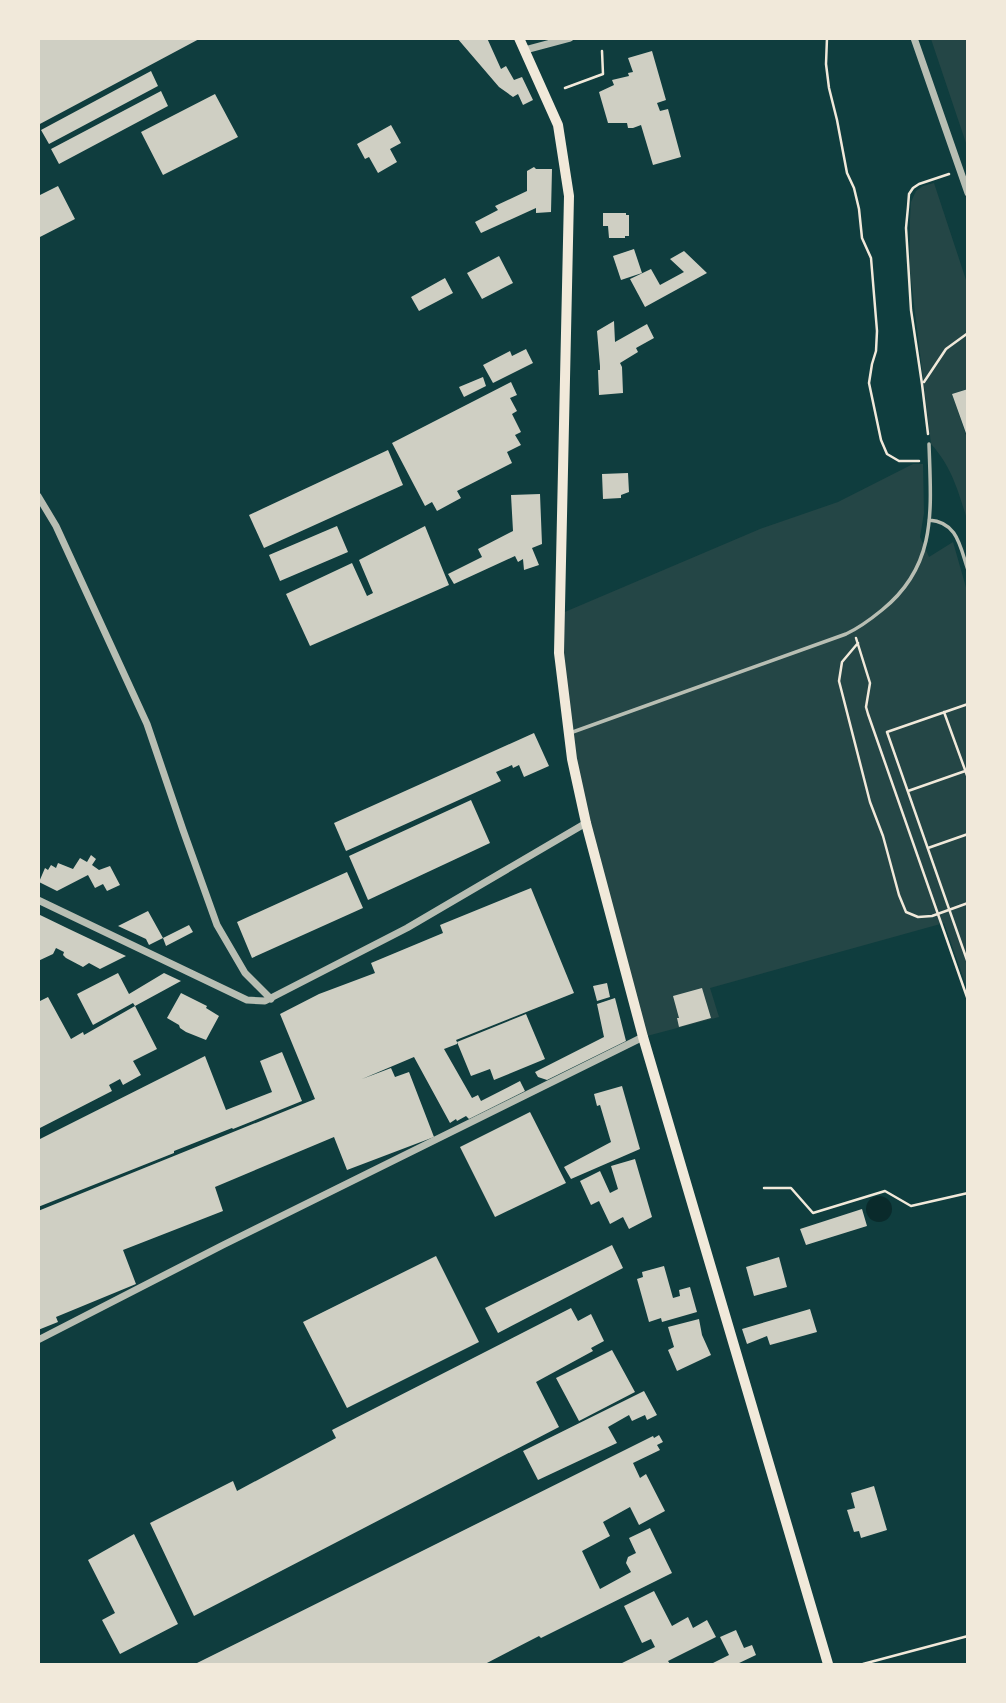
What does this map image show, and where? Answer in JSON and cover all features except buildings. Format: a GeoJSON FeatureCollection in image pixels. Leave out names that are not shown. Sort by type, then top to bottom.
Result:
{"type":"FeatureCollection","features":[{"type":"Feature","properties":{"kind":"main road"},"geometry":{"type":"LineString","coordinates":[[519,38],[525,44],[558,125],[569,196],[559,653],[568,734],[577,783],[643,1037],[828,1664]]}},
{"type":"Feature","properties":{"kind":"street"},"geometry":{"type":"LineString","coordinates":[[525,44],[570,38]]}},
{"type":"Feature","properties":{"kind":"street"},"geometry":{"type":"LineString","coordinates":[[915,38],[968,193]]}},
{"type":"Feature","properties":{"kind":"street"},"geometry":{"type":"LineString","coordinates":[[38,496],[61,538],[147,723],[217,925],[245,973],[271,999]]}},
{"type":"Feature","properties":{"kind":"street"},"geometry":{"type":"LineString","coordinates":[[38,900],[247,1000],[265,1001],[407,928],[586,823]]}},
{"type":"Feature","properties":{"kind":"street"},"geometry":{"type":"LineString","coordinates":[[38,1340],[643,1037]]}},
{"type":"Feature","properties":{"kind":"lane"},"geometry":{"type":"LineString","coordinates":[[568,734],[853,631],[889,605],[914,576],[927,538],[929,444]]}},
{"type":"Feature","properties":{"kind":"lane"},"geometry":{"type":"LineString","coordinates":[[929,520],[943,522],[953,532],[968,570]]}},
{"type":"Feature","properties":{"kind":"path"},"geometry":{"type":"LineString","coordinates":[[827,38],[828,88],[847,173],[859,209],[862,238],[871,258],[877,331],[869,383],[881,440],[887,454],[900,461],[929,461]]}},
{"type":"Feature","properties":{"kind":"path"},"geometry":{"type":"LineString","coordinates":[[565,88],[603,74],[602,51]]}},
{"type":"Feature","properties":{"kind":"path"},"geometry":{"type":"LineString","coordinates":[[929,444],[911,310],[906,228],[909,194],[919,184],[936,178]]}},
{"type":"Feature","properties":{"kind":"path"},"geometry":{"type":"LineString","coordinates":[[922,384],[946,349],[968,333]]}},
{"type":"Feature","properties":{"kind":"path"},"geometry":{"type":"LineString","coordinates":[[853,631],[870,683],[866,706],[868,714],[968,1000]]}},
{"type":"Feature","properties":{"kind":"path"},"geometry":{"type":"LineString","coordinates":[[858,643],[842,662],[839,681],[870,802],[906,912],[918,917],[938,914],[968,903]]}},
{"type":"Feature","properties":{"kind":"path"},"geometry":{"type":"LineString","coordinates":[[968,704],[887,732],[968,963]]}},
{"type":"Feature","properties":{"kind":"path"},"geometry":{"type":"LineString","coordinates":[[944,712],[968,778]]}},
{"type":"Feature","properties":{"kind":"path"},"geometry":{"type":"LineString","coordinates":[[908,791],[966,771]]}},
{"type":"Feature","properties":{"kind":"path"},"geometry":{"type":"LineString","coordinates":[[928,848],[968,834]]}},
{"type":"Feature","properties":{"kind":"path"},"geometry":{"type":"LineString","coordinates":[[764,1188],[791,1188],[813,1213],[885,1191],[911,1206],[968,1193]]}},
{"type":"Feature","properties":{"kind":"path"},"geometry":{"type":"LineString","coordinates":[[863,1664],[968,1636]]}},
{"type":"Feature","properties":{"kind":"shaded area"},"geometry":{"type":"Polygon","coordinates":[[[931,39],[967,39],[967,146],[931,39]]]}},
{"type":"Feature","properties":{"kind":"shaded area"},"geometry":{"type":"Polygon","coordinates":[[[934,183],[967,283],[967,389],[952,394],[967,438],[967,519],[949,470],[931,444],[910,271],[911,202],[916,191],[934,183]]]}},
{"type":"Feature","properties":{"kind":"shaded area"},"geometry":{"type":"Polygon","coordinates":[[[913,464],[923,464],[924,513],[920,537],[929,557],[953,542],[967,591],[967,988],[944,923],[710,988],[719,1017],[643,1037],[577,783],[560,614],[760,529],[838,502],[913,464]]]}},
{"type":"Feature","properties":{"kind":"shaded area"},"geometry":{"type":"Polygon","coordinates":[[[879,1196],[888,1200],[892,1209],[888,1218],[879,1222],[870,1218],[866,1209],[870,1200],[879,1196]]]}}]}
